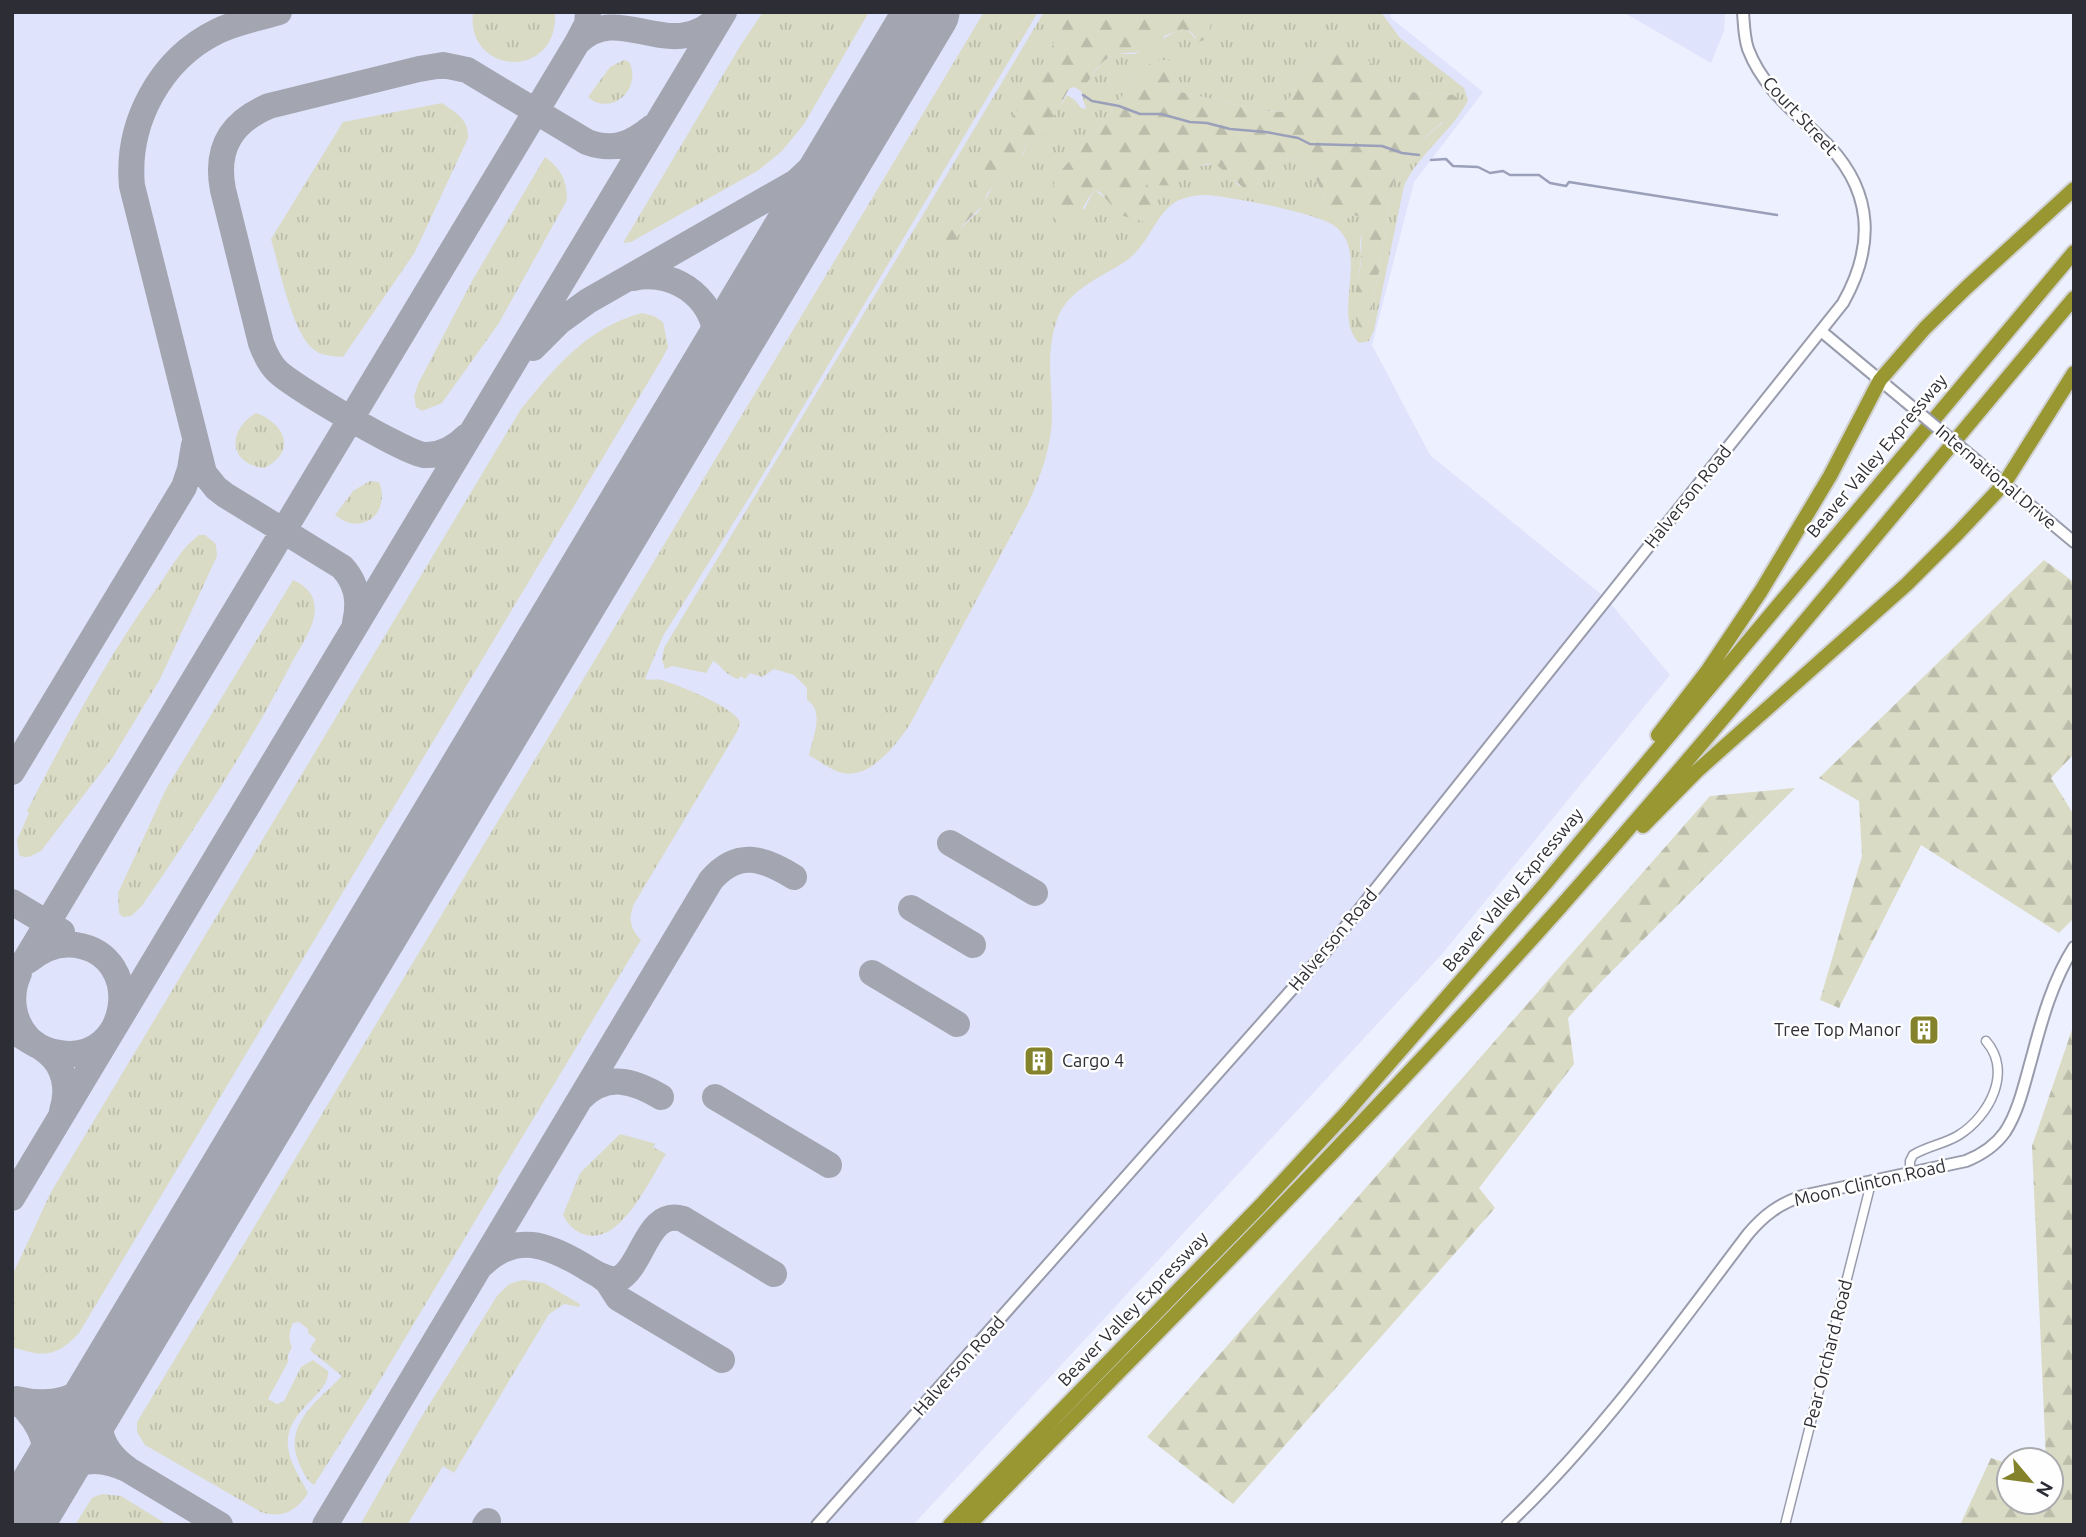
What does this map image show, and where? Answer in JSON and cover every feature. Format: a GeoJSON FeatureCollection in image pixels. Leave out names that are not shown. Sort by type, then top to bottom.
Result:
{"type":"FeatureCollection","features":[{"type":"Feature","properties":{"kind":"highway"},"geometry":{"type":"LineString","coordinates":[[1511,924],[1731,637],[1830,476],[1880,380],[1925,328],[2074,190]]}},
{"type":"Feature","properties":{"kind":"highway","name":"Beaver Valley Expressway"},"geometry":{"type":"LineString","coordinates":[[950,1525],[1261,1205],[1347,1112],[1511,924],[2074,252]]}},
{"type":"Feature","properties":{"kind":"highway","name":"Beaver Valley Expressway"},"geometry":{"type":"LineString","coordinates":[[969,1525],[1312,1174],[1552,916],[1669,783],[2074,298]]}},
{"type":"Feature","properties":{"kind":"highway"},"geometry":{"type":"LineString","coordinates":[[1552,916],[1697,771],[1907,584],[2004,484],[2074,373]]}},
{"type":"Feature","properties":{"kind":"street","name":"Court Street"},"geometry":{"type":"LineString","coordinates":[[1743,12],[1745,40],[1758,71],[1775,95],[1838,156],[1852,178],[1862,205],[1866,237],[1857,274],[1843,303],[1821,331]]}},
{"type":"Feature","properties":{"kind":"street","name":"International Drive"},"geometry":{"type":"LineString","coordinates":[[1821,331],[2074,542]]}},
{"type":"Feature","properties":{"kind":"street","name":"Halverson Road"},"geometry":{"type":"LineString","coordinates":[[817,1525],[1306,973],[1821,331]]}},
{"type":"Feature","properties":{"kind":"street","name":"Moon Clinton Road"},"geometry":{"type":"LineString","coordinates":[[1507,1525],[1556,1476],[1601,1424],[1767,1213],[1802,1196],[1871,1183],[1976,1157],[1993,1146],[2004,1133],[2018,1104],[2049,998],[2074,947]]}},
{"type":"Feature","properties":{"kind":"street"},"geometry":{"type":"LineString","coordinates":[[1910,1174],[1913,1155],[1959,1135],[1974,1124],[1988,1105],[1996,1088],[1998,1072],[1995,1054],[1986,1041]]}},
{"type":"Feature","properties":{"kind":"street","name":"Pear Orchard Road"},"geometry":{"type":"LineString","coordinates":[[1785,1525],[1871,1183]]}},
{"type":"Feature","properties":{"kind":"shaded area"},"geometry":{"type":"Polygon","coordinates":[[[12,12],[1390,12],[1391,18],[1483,92],[1414,182],[1372,345],[1430,455],[1607,599],[1670,675],[1442,954],[913,1525],[12,1525],[12,12]]]}},
{"type":"Feature","properties":{"kind":"shaded area"},"geometry":{"type":"Polygon","coordinates":[[[1623,12],[1725,12],[1724,31],[1711,63],[1623,12]]]}},
{"type":"Feature","properties":{"kind":"green space"},"geometry":{"type":"Polygon","coordinates":[[[473,12],[555,12],[552,35],[543,50],[529,59],[512,62],[496,58],[483,48],[474,33],[473,12]]]}},
{"type":"Feature","properties":{"kind":"green space"},"geometry":{"type":"Polygon","coordinates":[[[763,12],[869,12],[804,124],[782,151],[759,170],[631,242],[623,243],[742,43],[763,12]]]}},
{"type":"Feature","properties":{"kind":"green space"},"geometry":{"type":"Polygon","coordinates":[[[984,12],[1038,12],[752,493],[663,636],[645,679],[662,680],[717,703],[740,722],[738,730],[634,904],[631,923],[641,940],[376,1387],[314,1485],[299,1463],[295,1436],[306,1414],[342,1376],[312,1352],[310,1349],[316,1339],[308,1333],[308,1329],[299,1322],[293,1323],[288,1362],[268,1399],[277,1404],[284,1401],[301,1367],[313,1360],[328,1371],[327,1380],[299,1413],[289,1434],[291,1459],[308,1493],[299,1505],[288,1512],[276,1515],[261,1512],[145,1445],[137,1432],[137,1422],[984,12]]]}},
{"type":"Feature","properties":{"kind":"green space"},"geometry":{"type":"Polygon","coordinates":[[[1044,12],[1071,12],[945,243],[979,211],[993,186],[1008,179],[1024,153],[1026,144],[1039,138],[1067,95],[1081,108],[1086,109],[1081,91],[1104,60],[1117,54],[1135,54],[1182,28],[1195,39],[1212,18],[1206,12],[1381,12],[1400,38],[1464,88],[1468,100],[1461,112],[1418,163],[1404,186],[1374,330],[1369,341],[1359,343],[1351,331],[1348,316],[1350,253],[1346,239],[1336,227],[1294,211],[1214,196],[1200,195],[1177,201],[1163,214],[1134,254],[1087,284],[1063,307],[1052,342],[1050,440],[1033,493],[909,726],[888,752],[870,767],[850,774],[839,772],[809,755],[817,717],[807,700],[807,688],[794,675],[774,669],[762,677],[750,673],[745,679],[741,676],[738,679],[713,661],[706,673],[672,666],[665,669],[662,660],[664,648],[1044,12]],[[1334,48],[1301,69],[1282,112],[1263,111],[1181,92],[1171,87],[1172,70],[1169,61],[1135,77],[1105,121],[1058,174],[1084,210],[1094,190],[1135,219],[1149,223],[1154,199],[1143,186],[1183,171],[1212,165],[1224,169],[1238,185],[1257,186],[1260,174],[1269,164],[1299,157],[1309,167],[1328,206],[1346,219],[1354,215],[1363,218],[1355,305],[1369,325],[1389,198],[1395,177],[1417,145],[1442,123],[1452,95],[1393,91],[1383,78],[1334,48]]]}},
{"type":"Feature","properties":{"kind":"green space"},"geometry":{"type":"Polygon","coordinates":[[[1071,12],[1206,12],[1212,18],[1204,40],[1199,42],[1191,32],[1182,29],[1164,36],[1153,48],[1112,56],[1102,63],[1081,91],[1074,87],[1069,89],[1039,138],[1026,144],[1020,164],[1008,179],[993,186],[984,204],[961,227],[957,239],[948,245],[944,242],[1071,12]]]}},
{"type":"Feature","properties":{"kind":"green space"},"geometry":{"type":"Polygon","coordinates":[[[1334,48],[1363,56],[1393,91],[1452,95],[1459,102],[1457,108],[1417,145],[1395,177],[1389,198],[1369,325],[1366,329],[1361,329],[1355,314],[1363,218],[1354,215],[1346,219],[1328,206],[1309,167],[1299,157],[1269,164],[1260,174],[1257,186],[1245,189],[1218,166],[1207,164],[1178,173],[1176,184],[1144,186],[1159,205],[1149,223],[1120,215],[1101,193],[1094,190],[1079,214],[1069,224],[1062,224],[1047,209],[1058,174],[1105,121],[1135,77],[1154,60],[1169,60],[1177,77],[1171,87],[1181,92],[1263,111],[1282,112],[1301,69],[1334,48]]]}},
{"type":"Feature","properties":{"kind":"green space"},"geometry":{"type":"Polygon","coordinates":[[[624,60],[629,62],[632,77],[631,85],[622,98],[607,104],[597,103],[588,97],[610,67],[624,60]]]}},
{"type":"Feature","properties":{"kind":"green space"},"geometry":{"type":"Polygon","coordinates":[[[442,103],[464,121],[468,138],[415,252],[343,357],[319,353],[308,344],[300,332],[271,239],[343,122],[442,103]]]}},
{"type":"Feature","properties":{"kind":"green space"},"geometry":{"type":"Polygon","coordinates":[[[545,157],[562,176],[567,200],[499,323],[442,403],[422,411],[416,407],[414,396],[418,384],[472,281],[545,157]]]}},
{"type":"Feature","properties":{"kind":"green space"},"geometry":{"type":"Polygon","coordinates":[[[642,313],[663,322],[668,347],[662,359],[79,1333],[63,1347],[48,1353],[32,1353],[12,1347],[12,1276],[51,1192],[521,409],[560,364],[589,338],[623,319],[642,313]]]}},
{"type":"Feature","properties":{"kind":"green space"},"geometry":{"type":"Polygon","coordinates":[[[256,413],[275,424],[284,439],[281,454],[264,468],[243,460],[236,445],[240,428],[256,413]]]}},
{"type":"Feature","properties":{"kind":"green space"},"geometry":{"type":"Polygon","coordinates":[[[370,481],[379,482],[382,498],[378,512],[373,517],[367,522],[350,523],[335,515],[353,491],[370,481]]]}},
{"type":"Feature","properties":{"kind":"green space"},"geometry":{"type":"Polygon","coordinates":[[[199,535],[205,535],[216,544],[217,556],[160,679],[113,757],[41,851],[28,857],[19,855],[17,840],[29,813],[27,811],[89,695],[122,639],[172,565],[187,545],[199,535]]]}},
{"type":"Feature","properties":{"kind":"green space"},"geometry":{"type":"Polygon","coordinates":[[[2044,560],[2074,582],[2074,754],[2051,778],[2074,815],[2074,918],[2059,933],[1921,845],[1839,1008],[1820,1000],[1862,856],[1859,801],[1819,778],[2044,560]]]}},
{"type":"Feature","properties":{"kind":"green space"},"geometry":{"type":"Polygon","coordinates":[[[293,580],[306,588],[314,602],[314,618],[307,635],[256,729],[200,819],[141,907],[131,916],[123,917],[119,913],[118,893],[166,789],[293,580]]]}},
{"type":"Feature","properties":{"kind":"green space"},"geometry":{"type":"Polygon","coordinates":[[[1795,788],[1568,1018],[1574,1064],[1479,1188],[1495,1208],[1233,1504],[1147,1437],[1710,796],[1795,788]]]}},
{"type":"Feature","properties":{"kind":"green space"},"geometry":{"type":"Polygon","coordinates":[[[2074,1024],[2074,1525],[1960,1525],[1991,1458],[1995,1459],[1995,1516],[2065,1516],[2065,1446],[2045,1446],[2032,1146],[2074,1024]]]}},
{"type":"Feature","properties":{"kind":"green space"},"geometry":{"type":"Polygon","coordinates":[[[620,1134],[653,1143],[653,1147],[666,1154],[634,1207],[623,1219],[600,1235],[583,1234],[573,1228],[563,1215],[580,1173],[620,1134]]]}},
{"type":"Feature","properties":{"kind":"green space"},"geometry":{"type":"Polygon","coordinates":[[[523,1280],[544,1283],[580,1304],[579,1307],[564,1304],[549,1314],[454,1473],[443,1466],[407,1525],[360,1525],[419,1421],[497,1296],[509,1284],[523,1280]]]}},
{"type":"Feature","properties":{"kind":"green space"},"geometry":{"type":"Polygon","coordinates":[[[102,1494],[121,1496],[168,1525],[75,1525],[92,1498],[102,1494]]]}},
{"type":"Feature","properties":{"kind":"waterway"},"geometry":{"type":"LineString","coordinates":[[1083,95],[1092,101],[1119,106],[1140,114],[1161,114],[1230,129],[1266,132],[1298,138],[1310,144],[1382,146],[1419,155]]}},
{"type":"Feature","properties":{"kind":"waterway"},"geometry":{"type":"LineString","coordinates":[[1431,160],[1446,159],[1453,166],[1478,167],[1490,173],[1503,171],[1510,175],[1539,175],[1550,183],[1566,186],[1569,182],[1777,215]]}},
{"type":"Feature","properties":{"kind":"taxiway"},"geometry":{"type":"LineString","coordinates":[[279,12],[218,31],[179,58],[151,95],[141,117],[135,139],[132,186],[204,473],[225,495],[342,567],[351,579],[356,593],[355,623]]}},
{"type":"Feature","properties":{"kind":"taxiway"},"geometry":{"type":"LineString","coordinates":[[12,982],[577,43],[587,24],[588,12]]}},
{"type":"Feature","properties":{"kind":"taxiway"},"geometry":{"type":"LineString","coordinates":[[12,1198],[724,12]]}},
{"type":"Feature","properties":{"kind":"taxiway"},"geometry":{"type":"LineString","coordinates":[[917,29],[925,12]]}},
{"type":"Feature","properties":{"kind":"taxiway"},"geometry":{"type":"LineString","coordinates":[[578,42],[594,31],[611,27],[664,36],[683,36],[701,30],[720,16]]}},
{"type":"Feature","properties":{"kind":"taxiway"},"geometry":{"type":"LineString","coordinates":[[467,436],[442,453],[424,455],[395,443],[325,404],[274,368],[261,343],[223,190],[221,162],[229,139],[245,120],[269,106],[443,65],[467,70],[587,142],[597,145],[622,145],[652,127]]}},
{"type":"Feature","properties":{"kind":"taxiway"},"geometry":{"type":"LineString","coordinates":[[533,348],[559,322],[588,301],[796,182],[843,138],[895,66]]}},
{"type":"Feature","properties":{"kind":"taxiway"},"geometry":{"type":"LineString","coordinates":[[633,278],[665,278],[680,284],[704,304],[711,318],[715,333],[714,357],[692,404]]}},
{"type":"Feature","properties":{"kind":"taxiway"},"geometry":{"type":"LineString","coordinates":[[12,772],[184,487],[194,445]]}},
{"type":"Feature","properties":{"kind":"taxiway"},"geometry":{"type":"LineString","coordinates":[[950,843],[1035,893]]}},
{"type":"Feature","properties":{"kind":"taxiway"},"geometry":{"type":"LineString","coordinates":[[325,1525],[711,880],[721,870],[741,860],[761,861],[794,877]]}},
{"type":"Feature","properties":{"kind":"taxiway"},"geometry":{"type":"LineString","coordinates":[[12,902],[62,932]]}},
{"type":"Feature","properties":{"kind":"taxiway"},"geometry":{"type":"LineString","coordinates":[[911,908],[973,945]]}},
{"type":"Feature","properties":{"kind":"taxiway"},"geometry":{"type":"LineString","coordinates":[[12,1030],[47,1050],[60,1053],[83,1052],[102,1043],[114,1027],[120,1008],[120,987],[113,968],[99,953],[76,945],[62,945],[44,950],[28,961]]}},
{"type":"Feature","properties":{"kind":"taxiway"},"geometry":{"type":"LineString","coordinates":[[19,973],[13,999],[16,1016],[23,1032],[45,1050],[62,1071],[65,1087],[62,1111]]}},
{"type":"Feature","properties":{"kind":"taxiway"},"geometry":{"type":"LineString","coordinates":[[872,973],[957,1024]]}},
{"type":"Feature","properties":{"kind":"taxiway"},"geometry":{"type":"LineString","coordinates":[[581,1098],[591,1090],[611,1082],[631,1083],[661,1097]]}},
{"type":"Feature","properties":{"kind":"taxiway"},"geometry":{"type":"LineString","coordinates":[[715,1097],[829,1165]]}},
{"type":"Feature","properties":{"kind":"taxiway"},"geometry":{"type":"LineString","coordinates":[[483,1264],[508,1248],[532,1245],[557,1252],[599,1275],[617,1280],[634,1263],[653,1230],[661,1222],[671,1218],[683,1219],[774,1274]]}},
{"type":"Feature","properties":{"kind":"taxiway"},"geometry":{"type":"LineString","coordinates":[[599,1275],[607,1281],[618,1298],[722,1360]]}},
{"type":"Feature","properties":{"kind":"taxiway"},"geometry":{"type":"LineString","coordinates":[[17,1399],[54,1402],[83,1391],[108,1370],[130,1342]]}},
{"type":"Feature","properties":{"kind":"taxiway"},"geometry":{"type":"LineString","coordinates":[[34,1501],[54,1478],[75,1464],[99,1461],[129,1470],[107,1449],[99,1426],[99,1413],[111,1373]]}},
{"type":"Feature","properties":{"kind":"taxiway"},"geometry":{"type":"LineString","coordinates":[[12,1400],[220,1525]]}},
{"type":"Feature","properties":{"kind":"taxiway"},"geometry":{"type":"LineString","coordinates":[[27,1411],[40,1430],[46,1450],[44,1471],[37,1492]]}},
{"type":"Feature","properties":{"kind":"taxiway"},"geometry":{"type":"LineString","coordinates":[[485,1525],[488,1521]]}},
{"type":"Feature","properties":{"kind":"runway"},"geometry":{"type":"LineString","coordinates":[[20,1525],[927,12]]}},
{"type":"Feature","properties":{"kind":"place","name":"Tree Top Manor"},"geometry":{"type":"Point","coordinates":[1924,1030]}},
{"type":"Feature","properties":{"kind":"place","name":"Cargo 4"},"geometry":{"type":"Point","coordinates":[1039,1061]}}]}
